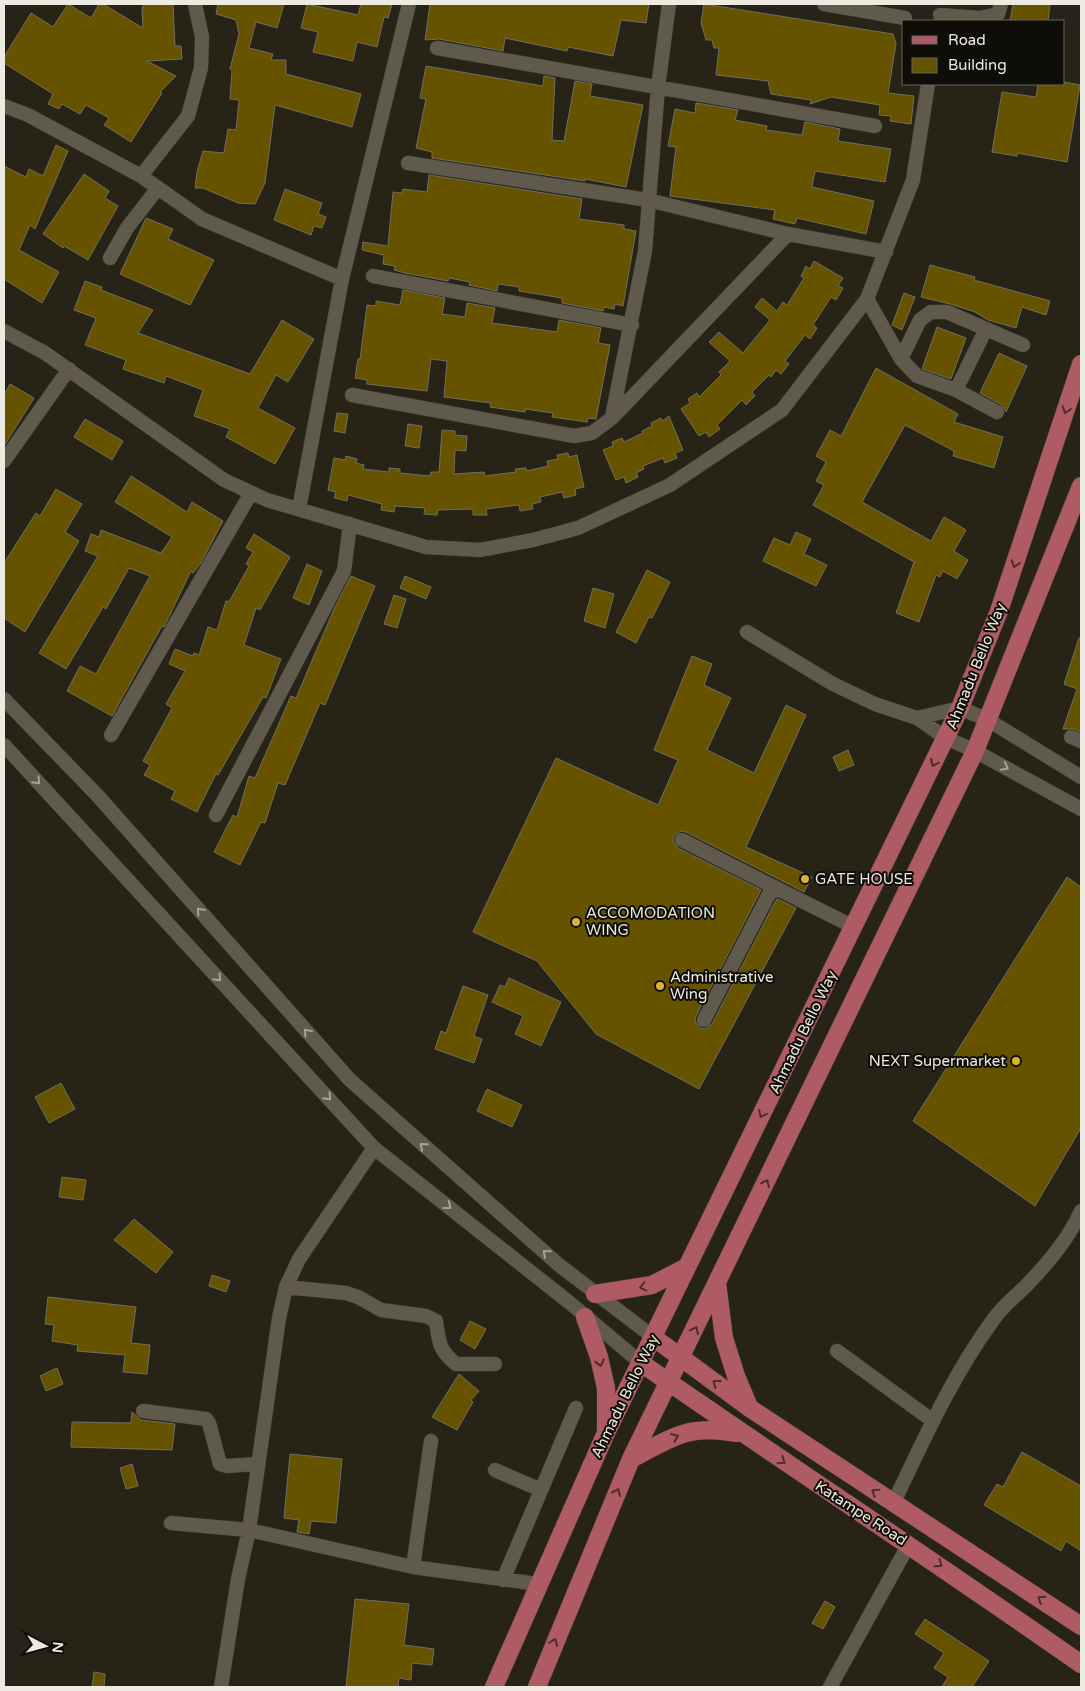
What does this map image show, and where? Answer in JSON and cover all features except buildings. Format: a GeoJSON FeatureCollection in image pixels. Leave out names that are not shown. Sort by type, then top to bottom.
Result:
{"type":"FeatureCollection","features":[{"type":"Feature","properties":{"kind":"main road","name":"Ahmadu Bello Way"},"geometry":{"type":"LineString","coordinates":[[494,1687],[538,1584],[606,1435],[960,708],[999,611],[1081,364]]}},
{"type":"Feature","properties":{"kind":"main road","name":"Ahmadu Bello Way"},"geometry":{"type":"LineString","coordinates":[[537,1687],[631,1459],[976,751],[1081,486]]}},
{"type":"Feature","properties":{"kind":"main road"},"geometry":{"type":"LineString","coordinates":[[594,1294],[652,1285],[687,1267]]}},
{"type":"Feature","properties":{"kind":"main road"},"geometry":{"type":"LineString","coordinates":[[717,1283],[724,1338],[736,1376],[751,1410]]}},
{"type":"Feature","properties":{"kind":"main road"},"geometry":{"type":"LineString","coordinates":[[585,1317],[599,1357],[606,1388],[606,1435]]}},
{"type":"Feature","properties":{"kind":"main road","name":"Katampe Road"},"geometry":{"type":"LineString","coordinates":[[653,1338],[682,1357],[751,1410],[1081,1626]]}},
{"type":"Feature","properties":{"kind":"main road","name":"Katampe Road"},"geometry":{"type":"LineString","coordinates":[[641,1363],[742,1434],[909,1544],[1081,1664]]}},
{"type":"Feature","properties":{"kind":"main road"},"geometry":{"type":"LineString","coordinates":[[631,1459],[674,1437],[693,1430],[712,1428],[742,1434]]}},
{"type":"Feature","properties":{"kind":"street"},"geometry":{"type":"LineString","coordinates":[[141,176],[188,116],[201,68],[202,37],[195,4]]}},
{"type":"Feature","properties":{"kind":"street"},"geometry":{"type":"LineString","coordinates":[[299,509],[342,279],[409,4]]}},
{"type":"Feature","properties":{"kind":"street"},"geometry":{"type":"LineString","coordinates":[[612,418],[632,325],[645,251],[658,88],[669,4]]}},
{"type":"Feature","properties":{"kind":"street"},"geometry":{"type":"LineString","coordinates":[[824,4],[906,18]]}},
{"type":"Feature","properties":{"kind":"street"},"geometry":{"type":"LineString","coordinates":[[940,13],[988,18],[998,14],[1001,4]]}},
{"type":"Feature","properties":{"kind":"street"},"geometry":{"type":"LineString","coordinates":[[437,48],[875,126]]}},
{"type":"Feature","properties":{"kind":"street"},"geometry":{"type":"LineString","coordinates":[[4,331],[46,353],[224,480],[267,500],[426,547],[480,550],[533,540],[578,528],[670,485],[782,410],[867,299],[913,180],[928,85]]}},
{"type":"Feature","properties":{"kind":"street"},"geometry":{"type":"LineString","coordinates":[[4,106],[28,115],[141,176],[202,219],[342,279]]}},
{"type":"Feature","properties":{"kind":"street"},"geometry":{"type":"LineString","coordinates":[[408,163],[648,200],[788,234],[886,252]]}},
{"type":"Feature","properties":{"kind":"street"},"geometry":{"type":"LineString","coordinates":[[110,258],[127,228],[158,188]]}},
{"type":"Feature","properties":{"kind":"street"},"geometry":{"type":"LineString","coordinates":[[352,395],[574,436],[592,433],[612,418],[788,234]]}},
{"type":"Feature","properties":{"kind":"street"},"geometry":{"type":"LineString","coordinates":[[373,276],[632,325]]}},
{"type":"Feature","properties":{"kind":"street"},"geometry":{"type":"LineString","coordinates":[[867,299],[901,359],[917,376],[956,390],[997,412]]}},
{"type":"Feature","properties":{"kind":"street"},"geometry":{"type":"LineString","coordinates":[[901,359],[920,320],[931,312],[947,312],[1023,345]]}},
{"type":"Feature","properties":{"kind":"street"},"geometry":{"type":"LineString","coordinates":[[956,390],[986,329]]}},
{"type":"Feature","properties":{"kind":"street"},"geometry":{"type":"LineString","coordinates":[[4,461],[69,369]]}},
{"type":"Feature","properties":{"kind":"street"},"geometry":{"type":"LineString","coordinates":[[112,735],[251,492]]}},
{"type":"Feature","properties":{"kind":"street"},"geometry":{"type":"LineString","coordinates":[[216,815],[344,571],[350,524]]}},
{"type":"Feature","properties":{"kind":"street"},"geometry":{"type":"LineString","coordinates":[[747,632],[833,684],[875,704],[917,718],[946,738],[976,751],[1081,809]]}},
{"type":"Feature","properties":{"kind":"street"},"geometry":{"type":"LineString","coordinates":[[4,699],[98,795],[350,1080],[406,1132],[594,1294],[653,1338]]}},
{"type":"Feature","properties":{"kind":"street"},"geometry":{"type":"LineString","coordinates":[[917,718],[960,708],[988,720],[1081,777]]}},
{"type":"Feature","properties":{"kind":"street"},"geometry":{"type":"LineString","coordinates":[[4,745],[374,1148],[562,1297],[641,1363]]}},
{"type":"Feature","properties":{"kind":"street"},"geometry":{"type":"LineString","coordinates":[[682,840],[854,927]]}},
{"type":"Feature","properties":{"kind":"street"},"geometry":{"type":"LineString","coordinates":[[704,1020],[770,894],[778,889]]}},
{"type":"Feature","properties":{"kind":"street"},"geometry":{"type":"LineString","coordinates":[[221,1687],[238,1579],[249,1530],[279,1318],[286,1287],[299,1259],[374,1148]]}},
{"type":"Feature","properties":{"kind":"street"},"geometry":{"type":"LineString","coordinates":[[893,1504],[933,1421],[970,1353],[994,1317],[1049,1260],[1067,1237],[1081,1211]]}},
{"type":"Feature","properties":{"kind":"street"},"geometry":{"type":"LineString","coordinates":[[286,1287],[346,1293],[358,1297],[381,1310],[426,1316],[436,1321],[440,1348],[456,1364],[495,1364]]}},
{"type":"Feature","properties":{"kind":"street"},"geometry":{"type":"LineString","coordinates":[[837,1351],[933,1421]]}},
{"type":"Feature","properties":{"kind":"street"},"geometry":{"type":"LineString","coordinates":[[503,1580],[576,1408]]}},
{"type":"Feature","properties":{"kind":"street"},"geometry":{"type":"LineString","coordinates":[[143,1411],[206,1419],[209,1423],[216,1457],[220,1464],[227,1466],[257,1464]]}},
{"type":"Feature","properties":{"kind":"street"},"geometry":{"type":"LineString","coordinates":[[413,1567],[431,1441]]}},
{"type":"Feature","properties":{"kind":"street"},"geometry":{"type":"LineString","coordinates":[[494,1470],[541,1490]]}},
{"type":"Feature","properties":{"kind":"street"},"geometry":{"type":"LineString","coordinates":[[171,1522],[249,1530],[413,1567],[538,1584]]}},
{"type":"Feature","properties":{"kind":"street"},"geometry":{"type":"LineString","coordinates":[[830,1687],[909,1544]]}},
{"type":"Feature","properties":{"kind":"place","name":"GATE HOUSE"},"geometry":{"type":"Point","coordinates":[805,879]}},
{"type":"Feature","properties":{"kind":"place","name":"ACCOMODATION WING"},"geometry":{"type":"Point","coordinates":[576,922]}},
{"type":"Feature","properties":{"kind":"place","name":"Administrative Wing"},"geometry":{"type":"Point","coordinates":[660,986]}},
{"type":"Feature","properties":{"kind":"place","name":"NEXT Supermarket"},"geometry":{"type":"Point","coordinates":[1016,1061]}}]}
